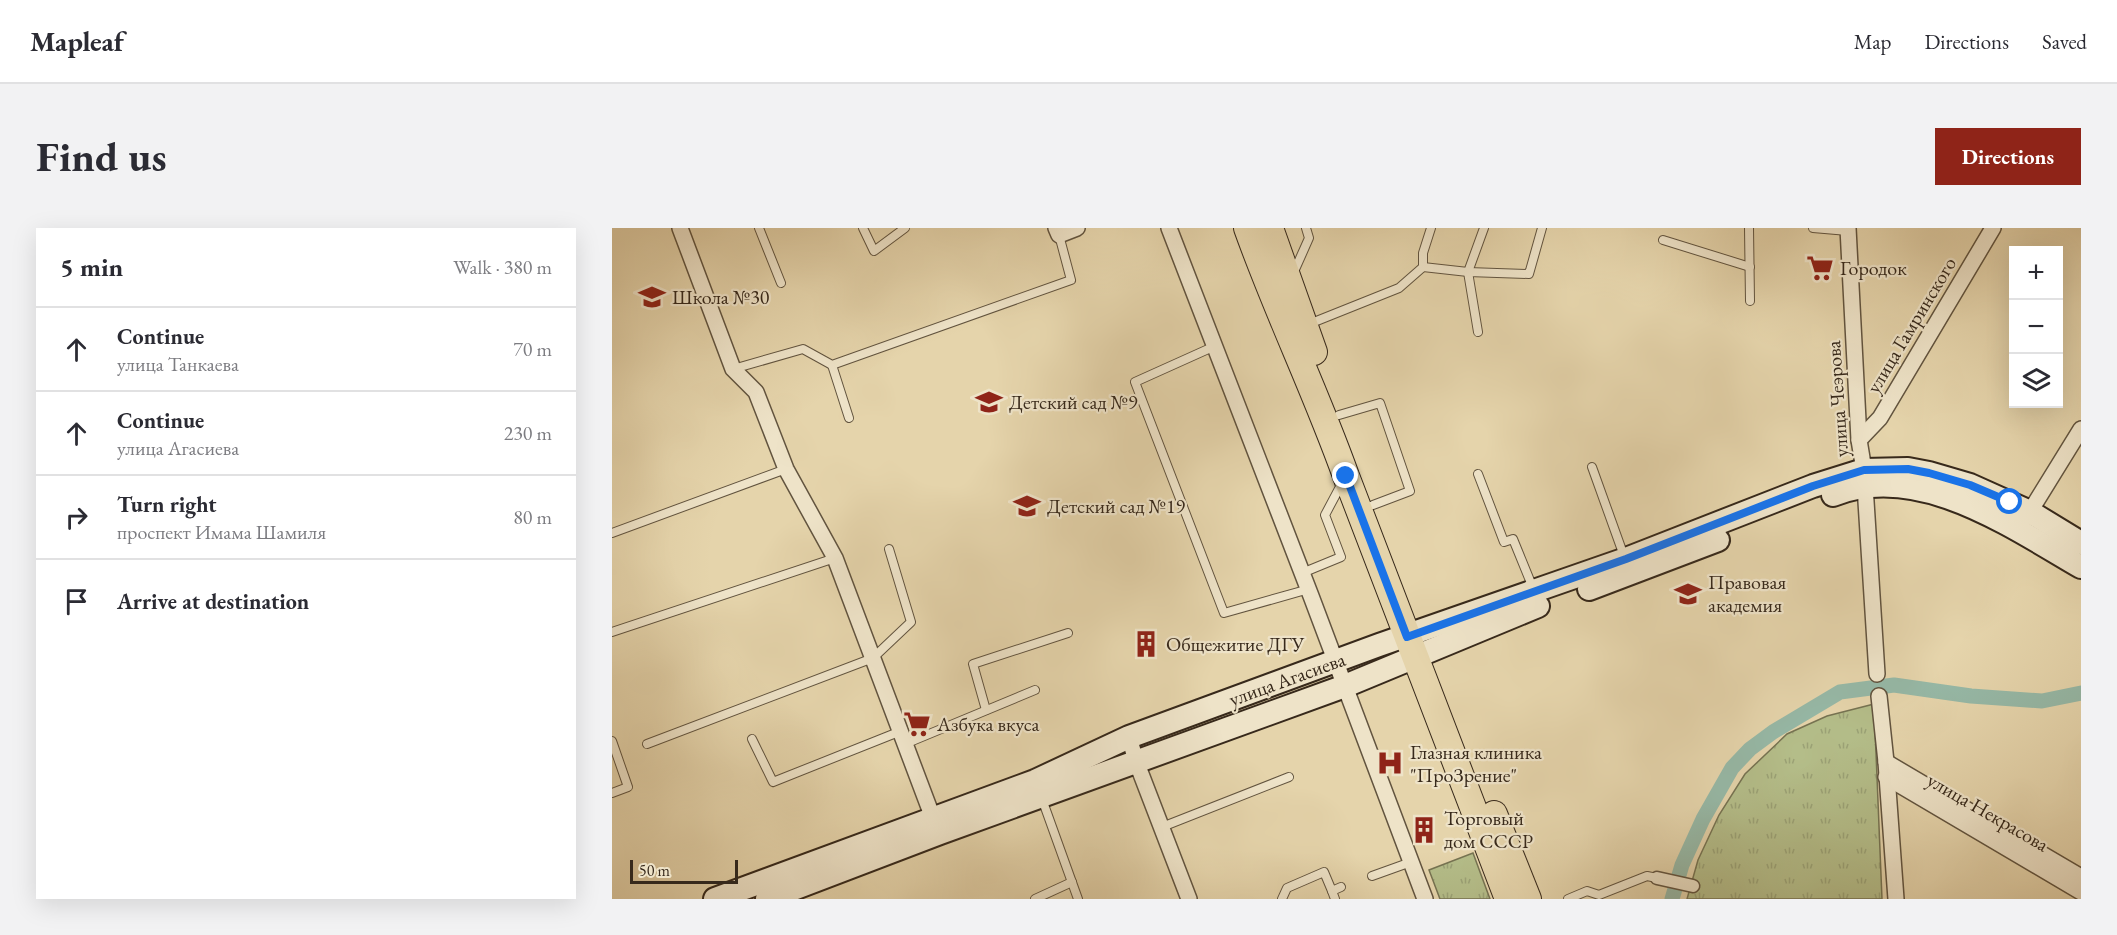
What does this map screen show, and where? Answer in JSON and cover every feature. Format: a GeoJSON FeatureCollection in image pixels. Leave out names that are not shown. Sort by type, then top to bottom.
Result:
{"type":"FeatureCollection","features":[{"type":"Feature","properties":{"kind":"main road"},"geometry":{"type":"LineString","coordinates":[[1247,228],[1266,282],[1326,421],[1346,476],[1528,899]]}},
{"type":"Feature","properties":{"kind":"main road"},"geometry":{"type":"LineString","coordinates":[[1269,228],[1288,284],[1373,505],[1418,644],[1508,899]]}},
{"type":"Feature","properties":{"kind":"main road","name":"улица Агасиева"},"geometry":{"type":"LineString","coordinates":[[1038,789],[1129,737],[1335,662],[1418,644],[1540,605],[1629,567],[1838,493],[1864,478],[1885,485],[1924,490],[1983,512],[2024,521]]}},
{"type":"Feature","properties":{"kind":"main road"},"geometry":{"type":"LineString","coordinates":[[2024,521],[2081,543]]}},
{"type":"Feature","properties":{"kind":"main road"},"geometry":{"type":"LineString","coordinates":[[2024,521],[2081,567]]}},
{"type":"Feature","properties":{"kind":"main road","name":"улица Агасиева"},"geometry":{"type":"LineString","coordinates":[[715,899],[763,894],[936,826],[1038,789],[1136,761],[1345,686],[1418,644],[1534,592],[1629,567]]}},
{"type":"Feature","properties":{"kind":"street"},"geometry":{"type":"LineString","coordinates":[[680,228],[733,369],[756,392],[786,469],[835,558],[936,826]]}},
{"type":"Feature","properties":{"kind":"street"},"geometry":{"type":"LineString","coordinates":[[1058,232],[1077,228]]}},
{"type":"Feature","properties":{"kind":"street"},"geometry":{"type":"LineString","coordinates":[[1169,228],[1309,589],[1425,899]]}},
{"type":"Feature","properties":{"kind":"street","name":"улица Гамринского"},"geometry":{"type":"LineString","coordinates":[[1859,440],[1880,418],[1993,228]]}},
{"type":"Feature","properties":{"kind":"street","name":"улица Чеэрова"},"geometry":{"type":"LineString","coordinates":[[1848,229],[1859,440],[1864,478],[1877,674]]}},
{"type":"Feature","properties":{"kind":"street"},"geometry":{"type":"LineString","coordinates":[[2024,521],[2081,429]]}},
{"type":"Feature","properties":{"kind":"street"},"geometry":{"type":"LineString","coordinates":[[1879,696],[1896,899]]}},
{"type":"Feature","properties":{"kind":"street"},"geometry":{"type":"LineString","coordinates":[[1129,737],[1189,899]]}},
{"type":"Feature","properties":{"kind":"street","name":"улица Некрасова"},"geometry":{"type":"LineString","coordinates":[[1886,769],[2081,877]]}},
{"type":"Feature","properties":{"kind":"street","name":"улица Некрасова"},"geometry":{"type":"LineString","coordinates":[[1886,769],[2081,892]]}},
{"type":"Feature","properties":{"kind":"street"},"geometry":{"type":"LineString","coordinates":[[1657,878],[1693,886]]}},
{"type":"Feature","properties":{"kind":"lane"},"geometry":{"type":"LineString","coordinates":[[759,228],[781,283]]}},
{"type":"Feature","properties":{"kind":"lane"},"geometry":{"type":"LineString","coordinates":[[863,228],[874,251],[905,228]]}},
{"type":"Feature","properties":{"kind":"lane"},"geometry":{"type":"LineString","coordinates":[[1288,284],[1309,238],[1305,228]]}},
{"type":"Feature","properties":{"kind":"lane"},"geometry":{"type":"LineString","coordinates":[[1423,267],[1423,253],[1431,228]]}},
{"type":"Feature","properties":{"kind":"lane"},"geometry":{"type":"LineString","coordinates":[[1478,332],[1468,272],[1484,228]]}},
{"type":"Feature","properties":{"kind":"lane"},"geometry":{"type":"LineString","coordinates":[[1305,326],[1399,288],[1423,267],[1468,272],[1529,274],[1542,228]]}},
{"type":"Feature","properties":{"kind":"lane"},"geometry":{"type":"LineString","coordinates":[[1749,228],[1750,301]]}},
{"type":"Feature","properties":{"kind":"lane"},"geometry":{"type":"LineString","coordinates":[[1813,228],[1848,229]]}},
{"type":"Feature","properties":{"kind":"lane"},"geometry":{"type":"LineString","coordinates":[[832,365],[1071,280],[1058,232]]}},
{"type":"Feature","properties":{"kind":"lane"},"geometry":{"type":"LineString","coordinates":[[1664,240],[1750,267]]}},
{"type":"Feature","properties":{"kind":"lane"},"geometry":{"type":"LineString","coordinates":[[1215,346],[1135,382],[1224,613],[1309,589]]}},
{"type":"Feature","properties":{"kind":"lane"},"geometry":{"type":"LineString","coordinates":[[733,369],[803,349],[832,365],[849,418]]}},
{"type":"Feature","properties":{"kind":"lane"},"geometry":{"type":"LineString","coordinates":[[1339,415],[1380,403],[1410,491],[1373,505]]}},
{"type":"Feature","properties":{"kind":"lane"},"geometry":{"type":"LineString","coordinates":[[1592,467],[1629,567]]}},
{"type":"Feature","properties":{"kind":"lane"},"geometry":{"type":"LineString","coordinates":[[612,533],[786,469]]}},
{"type":"Feature","properties":{"kind":"lane"},"geometry":{"type":"LineString","coordinates":[[1478,474],[1504,542],[1513,539],[1534,592]]}},
{"type":"Feature","properties":{"kind":"lane"},"geometry":{"type":"LineString","coordinates":[[1302,573],[1341,557],[1325,515],[1346,476]]}},
{"type":"Feature","properties":{"kind":"lane"},"geometry":{"type":"LineString","coordinates":[[647,744],[873,658],[911,622],[889,549]]}},
{"type":"Feature","properties":{"kind":"lane"},"geometry":{"type":"LineString","coordinates":[[612,632],[835,558]]}},
{"type":"Feature","properties":{"kind":"lane"},"geometry":{"type":"LineString","coordinates":[[986,710],[973,664],[1068,633]]}},
{"type":"Feature","properties":{"kind":"lane"},"geometry":{"type":"LineString","coordinates":[[1877,674],[1879,696]]}},
{"type":"Feature","properties":{"kind":"lane"},"geometry":{"type":"LineString","coordinates":[[752,739],[773,782],[986,710],[1035,690]]}},
{"type":"Feature","properties":{"kind":"lane"},"geometry":{"type":"LineString","coordinates":[[612,741],[628,786],[612,793]]}},
{"type":"Feature","properties":{"kind":"lane"},"geometry":{"type":"LineString","coordinates":[[1162,827],[1289,777]]}},
{"type":"Feature","properties":{"kind":"lane"},"geometry":{"type":"LineString","coordinates":[[1038,789],[1078,899]]}},
{"type":"Feature","properties":{"kind":"lane"},"geometry":{"type":"LineString","coordinates":[[1372,876],[1411,861]]}},
{"type":"Feature","properties":{"kind":"lane"},"geometry":{"type":"LineString","coordinates":[[1282,899],[1287,888],[1323,872],[1334,895],[1341,888]]}},
{"type":"Feature","properties":{"kind":"lane"},"geometry":{"type":"LineString","coordinates":[[1568,899],[1587,891],[1599,895],[1647,876],[1657,878]]}},
{"type":"Feature","properties":{"kind":"lane"},"geometry":{"type":"LineString","coordinates":[[1035,899],[1072,882]]}},
{"type":"Feature","properties":{"kind":"green space"},"geometry":{"type":"Polygon","coordinates":[[[1874,704],[1882,899],[1687,899],[1698,860],[1719,815],[1745,774],[1787,734],[1827,716],[1874,704]]]}},
{"type":"Feature","properties":{"kind":"green space"},"geometry":{"type":"Polygon","coordinates":[[[1473,853],[1490,899],[1440,899],[1429,870],[1473,853]]]}},
{"type":"Feature","properties":{"kind":"waterway"},"geometry":{"type":"LineString","coordinates":[[1672,899],[1682,865],[1703,819],[1732,768],[1750,749],[1773,732],[1840,692],[1894,685],[1971,696],[2042,701],[2081,693]]}},
{"type":"Feature","properties":{"kind":"place","name":"Городок"},"geometry":{"type":"Point","coordinates":[1820,268]}},
{"type":"Feature","properties":{"kind":"place","name":"Школа №30"},"geometry":{"type":"Point","coordinates":[652,297]}},
{"type":"Feature","properties":{"kind":"place","name":"Детский сад №9"},"geometry":{"type":"Point","coordinates":[989,402]}},
{"type":"Feature","properties":{"kind":"place","name":"Детский сад №19"},"geometry":{"type":"Point","coordinates":[1027,506]}},
{"type":"Feature","properties":{"kind":"place","name":"Правовая академия"},"geometry":{"type":"Point","coordinates":[1688,594]}},
{"type":"Feature","properties":{"kind":"place","name":"Общежитие ДГУ"},"geometry":{"type":"Point","coordinates":[1146,644]}},
{"type":"Feature","properties":{"kind":"place","name":"Азбука вкуса"},"geometry":{"type":"Point","coordinates":[917,724]}},
{"type":"Feature","properties":{"kind":"place","name":"Глазная клиника \"ПроЗрение\""},"geometry":{"type":"Point","coordinates":[1390,763]}},
{"type":"Feature","properties":{"kind":"place","name":"Торговый дом СССР"},"geometry":{"type":"Point","coordinates":[1424,830]}},
{"type":"Feature","properties":{"kind":"route"},"geometry":{"type":"LineString","coordinates":[[1346,476],[1407,637],[1626,559],[1813,486],[1864,470],[1908,469],[1929,473],[1970,485],[2010,502]]}}]}
